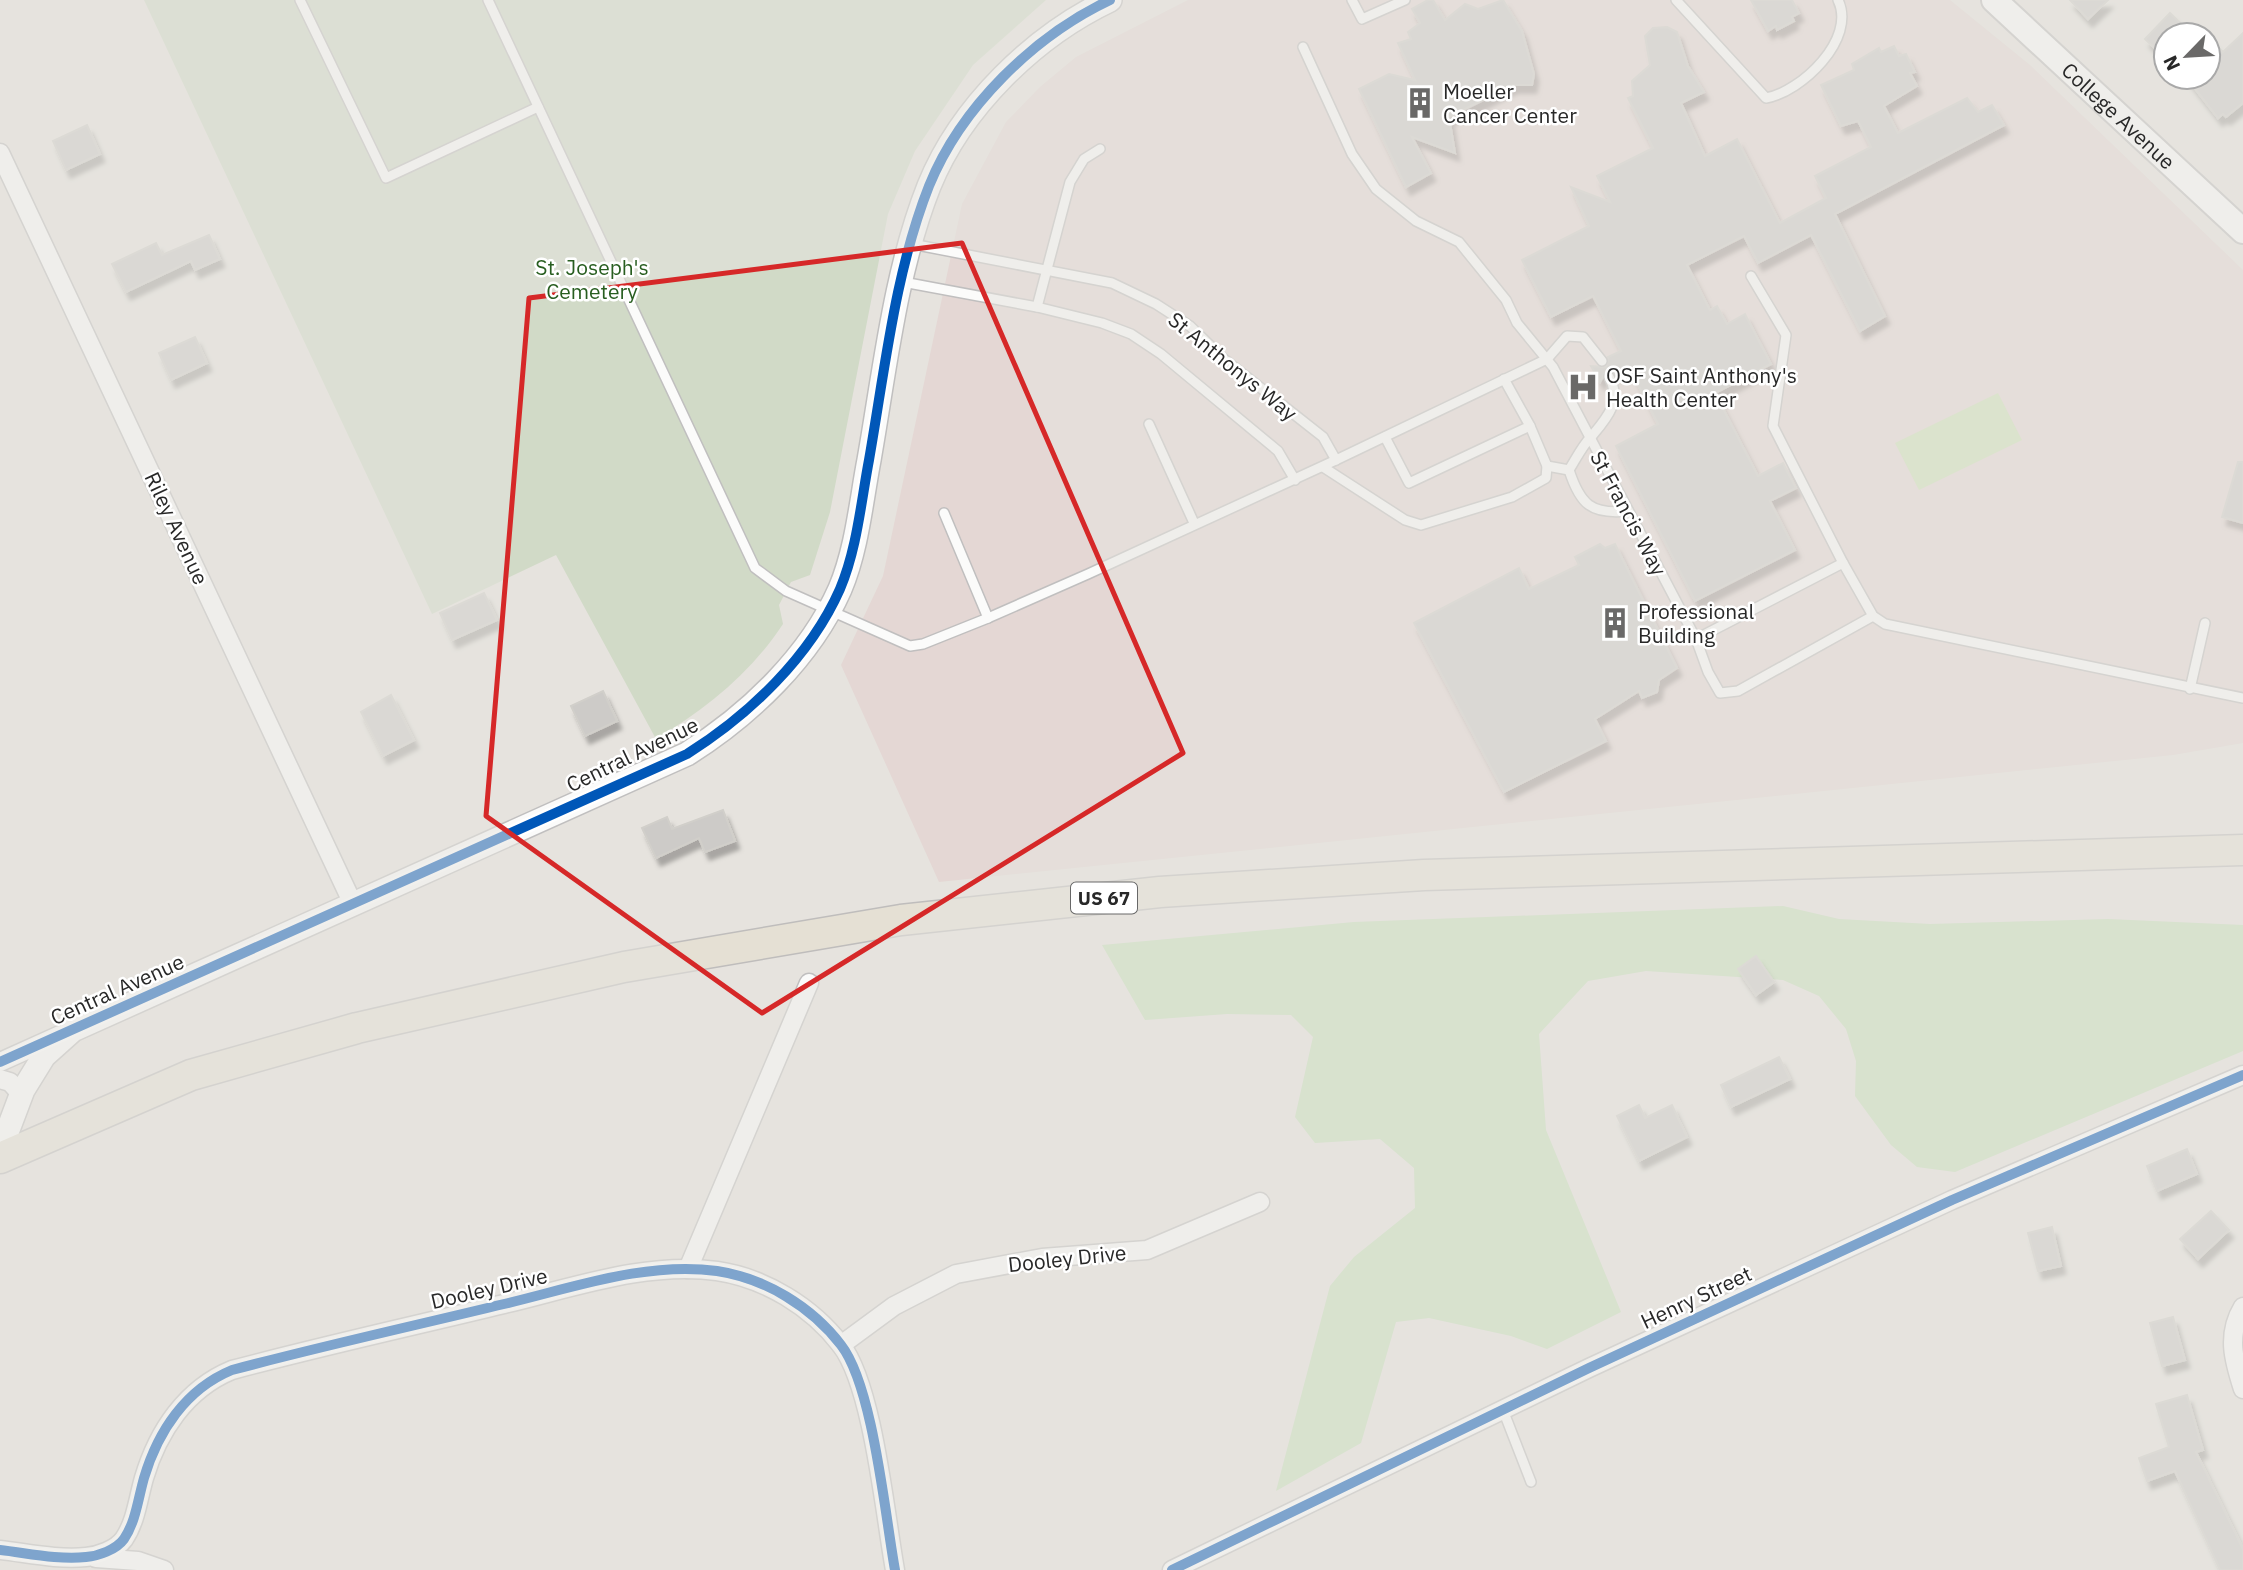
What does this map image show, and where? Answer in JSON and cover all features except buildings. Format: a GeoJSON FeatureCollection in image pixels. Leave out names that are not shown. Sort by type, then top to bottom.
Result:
{"type":"FeatureCollection","features":[{"type":"Feature","properties":{"kind":"highway","name":"US 67"},"geometry":{"type":"LineString","coordinates":[[0,1158],[191,1075],[357,1028],[624,967],[901,920],[1160,892],[1411,876],[1660,865],[1806,864],[1887,858],[2243,850]]}},
{"type":"Feature","properties":{"kind":"main road","name":"College Avenue"},"geometry":{"type":"LineString","coordinates":[[1994,0],[2243,231]]}},
{"type":"Feature","properties":{"kind":"street","name":"Central Avenue"},"geometry":{"type":"LineString","coordinates":[[0,1062],[687,754],[723,730],[752,705],[798,654],[840,589],[853,546],[903,282],[930,183],[951,146],[989,92],[1019,60],[1057,29],[1110,0]]}},
{"type":"Feature","properties":{"kind":"street","name":"Riley Avenue"},"geometry":{"type":"LineString","coordinates":[[0,153],[353,904]]}},
{"type":"Feature","properties":{"kind":"street"},"geometry":{"type":"LineString","coordinates":[[688,1269],[809,983]]}},
{"type":"Feature","properties":{"kind":"street"},"geometry":{"type":"LineString","coordinates":[[0,1151],[22,1092],[44,1056],[73,1030]]}},
{"type":"Feature","properties":{"kind":"street","name":"Henry Street"},"geometry":{"type":"LineString","coordinates":[[1172,1570],[1503,1409],[1952,1200],[2243,1075]]}},
{"type":"Feature","properties":{"kind":"street"},"geometry":{"type":"LineString","coordinates":[[0,1079],[10,1082],[22,1092]]}},
{"type":"Feature","properties":{"kind":"street","name":"Dooley Drive"},"geometry":{"type":"LineString","coordinates":[[841,1345],[894,1306],[956,1274],[1042,1258],[1147,1250],[1260,1202]]}},
{"type":"Feature","properties":{"kind":"street","name":"Dooley Drive"},"geometry":{"type":"LineString","coordinates":[[0,1550],[56,1563],[109,1551],[122,1542],[130,1527],[144,1477],[159,1441],[176,1412],[195,1390],[212,1378],[232,1370],[342,1341],[610,1279],[661,1270],[688,1269],[717,1271],[764,1284],[790,1298],[841,1345],[861,1385],[895,1570]]}},
{"type":"Feature","properties":{"kind":"street"},"geometry":{"type":"LineString","coordinates":[[2243,1307],[2234,1328],[2231,1345],[2243,1389]]}},
{"type":"Feature","properties":{"kind":"street"},"geometry":{"type":"LineString","coordinates":[[86,1557],[138,1561],[164,1570]]}},
{"type":"Feature","properties":{"kind":"lane"},"geometry":{"type":"LineString","coordinates":[[300,0],[386,178],[538,107]]}},
{"type":"Feature","properties":{"kind":"lane"},"geometry":{"type":"LineString","coordinates":[[488,0],[755,568],[786,591],[911,646],[923,645],[988,618],[1323,467],[1547,359],[1567,336],[1583,337],[1602,361]]}},
{"type":"Feature","properties":{"kind":"lane"},"geometry":{"type":"LineString","coordinates":[[1352,0],[1362,19],[1405,0]]}},
{"type":"Feature","properties":{"kind":"lane"},"geometry":{"type":"LineString","coordinates":[[1676,0],[1766,97],[1781,95],[1821,63],[1840,32],[1843,9],[1838,0]]}},
{"type":"Feature","properties":{"kind":"lane","name":"St Francis Way"},"geometry":{"type":"LineString","coordinates":[[1303,47],[1352,154],[1377,189],[1416,221],[1459,242],[1506,300],[1517,323],[1547,359],[1696,639],[1708,673],[1720,693],[1738,691],[1873,616]]}},
{"type":"Feature","properties":{"kind":"lane"},"geometry":{"type":"LineString","coordinates":[[1037,307],[1070,182],[1084,159],[1100,149]]}},
{"type":"Feature","properties":{"kind":"lane","name":"St Anthonys Way"},"geometry":{"type":"LineString","coordinates":[[912,244],[1112,283],[1156,304],[1190,326],[1224,359],[1323,437],[1336,460]]}},
{"type":"Feature","properties":{"kind":"lane"},"geometry":{"type":"LineString","coordinates":[[1751,276],[1786,335],[1773,426],[1873,616],[1885,624],[2243,698]]}},
{"type":"Feature","properties":{"kind":"lane","name":"St Anthonys Way"},"geometry":{"type":"LineString","coordinates":[[903,282],[1037,307],[1102,323],[1130,334],[1161,354],[1278,451],[1295,480]]}},
{"type":"Feature","properties":{"kind":"lane"},"geometry":{"type":"LineString","coordinates":[[1569,470],[1590,438],[1606,421],[1615,398],[1609,377]]}},
{"type":"Feature","properties":{"kind":"lane"},"geometry":{"type":"LineString","coordinates":[[1323,467],[1405,520],[1421,525],[1512,498],[1546,478],[1547,466],[1530,426],[1504,379]]}},
{"type":"Feature","properties":{"kind":"lane"},"geometry":{"type":"LineString","coordinates":[[1149,424],[1194,523]]}},
{"type":"Feature","properties":{"kind":"lane"},"geometry":{"type":"LineString","coordinates":[[1385,437],[1409,483],[1530,426]]}},
{"type":"Feature","properties":{"kind":"lane"},"geometry":{"type":"LineString","coordinates":[[1547,466],[1569,470]]}},
{"type":"Feature","properties":{"kind":"lane"},"geometry":{"type":"LineString","coordinates":[[1569,470],[1576,491],[1587,505],[1609,513],[1628,511]]}},
{"type":"Feature","properties":{"kind":"lane"},"geometry":{"type":"LineString","coordinates":[[944,513],[988,618]]}},
{"type":"Feature","properties":{"kind":"lane"},"geometry":{"type":"LineString","coordinates":[[1696,639],[1843,563]]}},
{"type":"Feature","properties":{"kind":"lane"},"geometry":{"type":"LineString","coordinates":[[2190,689],[2205,622]]}},
{"type":"Feature","properties":{"kind":"lane"},"geometry":{"type":"LineString","coordinates":[[1503,1409],[1531,1482]]}},
{"type":"Feature","properties":{"kind":"highlighted area"},"geometry":{"type":"Polygon","coordinates":[[[962,243],[1183,753],[762,1013],[486,816],[529,298],[962,243]]]}},
{"type":"Feature","properties":{"kind":"shaded area","name":"OSF Saint Anthony's Health Center"},"geometry":{"type":"Polygon","coordinates":[[[1188,0],[1950,0],[2030,65],[2243,270],[2243,743],[2173,755],[939,882],[841,665],[883,576],[962,204],[1006,122],[1040,87],[1076,57],[1188,0]]]}},
{"type":"Feature","properties":{"kind":"green space","name":"St. Joseph's Cemetery"},"geometry":{"type":"Polygon","coordinates":[[[144,0],[1046,0],[973,65],[915,151],[888,214],[830,512],[810,575],[791,582],[779,605],[783,624],[742,674],[710,702],[656,739],[556,555],[432,614],[144,0]]]}},
{"type":"Feature","properties":{"kind":"green space"},"geometry":{"type":"Polygon","coordinates":[[[1998,393],[2022,440],[1919,490],[1895,443],[1998,393]]]}},
{"type":"Feature","properties":{"kind":"green space"},"geometry":{"type":"Polygon","coordinates":[[[1783,906],[1839,919],[1930,924],[2108,919],[2243,925],[2243,1051],[1955,1172],[1917,1167],[1891,1145],[1855,1096],[1856,1061],[1846,1029],[1819,996],[1783,980],[1646,971],[1588,981],[1539,1034],[1546,1130],[1621,1312],[1547,1349],[1511,1336],[1429,1318],[1396,1322],[1361,1443],[1276,1491],[1330,1286],[1354,1257],[1415,1208],[1414,1168],[1380,1139],[1315,1143],[1295,1117],[1313,1037],[1291,1015],[1227,1014],[1145,1020],[1102,945],[1354,922],[1783,906]]]}},
{"type":"Feature","properties":{"kind":"cycle path"},"geometry":{"type":"LineString","coordinates":[[0,1062],[687,754],[755,703],[795,661],[812,638],[846,574],[858,525],[899,286],[917,219],[943,157],[980,102],[1003,77],[1054,33],[1110,0]]}},
{"type":"Feature","properties":{"kind":"cycle path"},"geometry":{"type":"LineString","coordinates":[[1172,1570],[1589,1368],[1952,1200],[2243,1075]]}},
{"type":"Feature","properties":{"kind":"cycle path"},"geometry":{"type":"LineString","coordinates":[[0,1550],[75,1558],[96,1555],[116,1546],[124,1539],[131,1525],[150,1461],[166,1428],[201,1388],[232,1370],[610,1278],[691,1269],[735,1275],[770,1287],[816,1318],[841,1345],[852,1364],[870,1420],[895,1570]]}},
{"type":"Feature","properties":{"kind":"place","name":"Moeller Cancer Center"},"geometry":{"type":"Point","coordinates":[1420,103]}},
{"type":"Feature","properties":{"kind":"place","name":"OSF Saint Anthony's Health Center"},"geometry":{"type":"Point","coordinates":[1583,387]}},
{"type":"Feature","properties":{"kind":"place","name":"Professional Building"},"geometry":{"type":"Point","coordinates":[1615,623]}}]}
